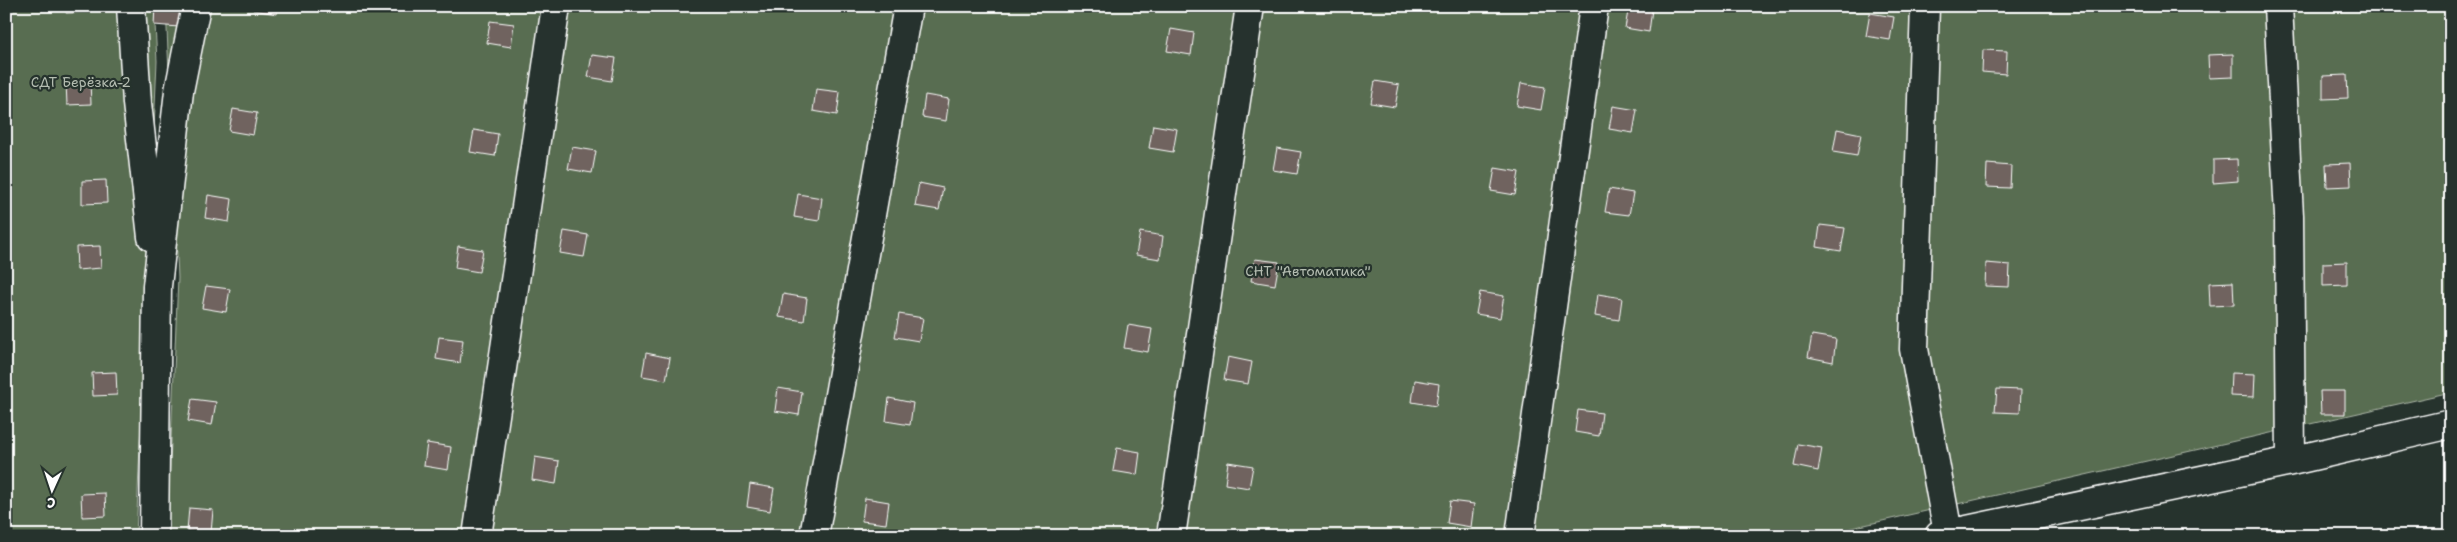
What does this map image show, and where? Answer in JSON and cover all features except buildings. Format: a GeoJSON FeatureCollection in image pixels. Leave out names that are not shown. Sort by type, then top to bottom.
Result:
{"type":"FeatureCollection","features":[{"type":"Feature","properties":{"kind":"lane"},"geometry":{"type":"LineString","coordinates":[[131,6],[136,103],[157,286]]}},
{"type":"Feature","properties":{"kind":"lane"},"geometry":{"type":"LineString","coordinates":[[154,536],[157,286],[179,91],[196,6]]}},
{"type":"Feature","properties":{"kind":"lane"},"geometry":{"type":"LineString","coordinates":[[477,536],[556,6]]}},
{"type":"Feature","properties":{"kind":"lane"},"geometry":{"type":"LineString","coordinates":[[814,536],[908,6]]}},
{"type":"Feature","properties":{"kind":"lane"},"geometry":{"type":"LineString","coordinates":[[1170,536],[1250,6]]}},
{"type":"Feature","properties":{"kind":"lane"},"geometry":{"type":"LineString","coordinates":[[1520,536],[1594,6]]}},
{"type":"Feature","properties":{"kind":"lane"},"geometry":{"type":"LineString","coordinates":[[1925,6],[1914,349],[1944,534],[2291,461],[2451,424]]}},
{"type":"Feature","properties":{"kind":"lane"},"geometry":{"type":"LineString","coordinates":[[2278,6],[2289,216],[2291,461]]}},
{"type":"Feature","properties":{"kind":"green space","name":"СДТ Берёзка-2"},"geometry":{"type":"Polygon","coordinates":[[[6,6],[154,6],[157,61],[136,536],[6,536],[6,6]]]}},
{"type":"Feature","properties":{"kind":"green space","name":"СНТ \"Автоматика\""},"geometry":{"type":"Polygon","coordinates":[[[166,6],[2451,6],[2451,392],[1816,536],[167,536],[178,278],[166,6]]]}}]}
